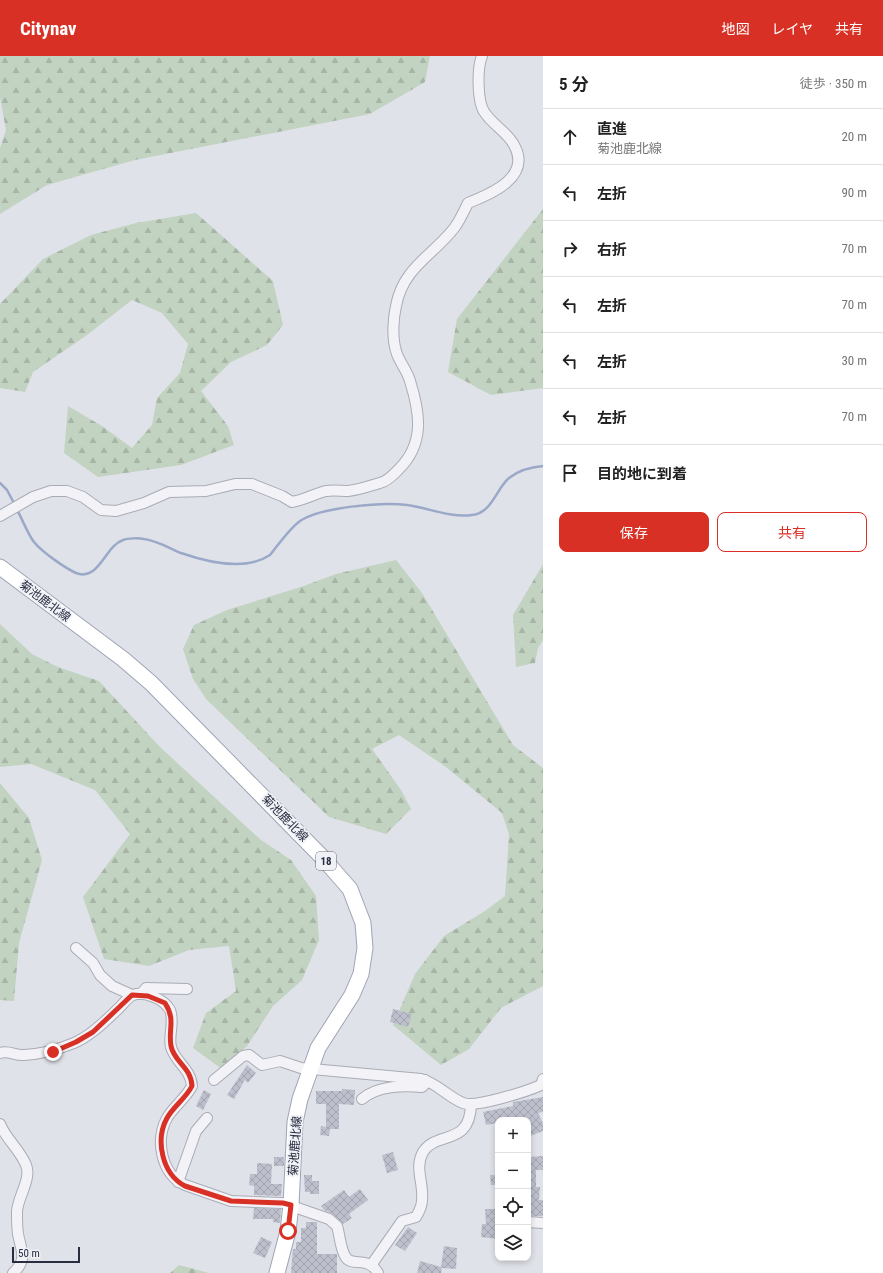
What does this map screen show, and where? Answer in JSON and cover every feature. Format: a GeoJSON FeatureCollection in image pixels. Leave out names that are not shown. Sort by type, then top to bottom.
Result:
{"type":"FeatureCollection","features":[{"type":"Feature","properties":{"kind":"main road","name":"菊池鹿北線"},"geometry":{"type":"LineString","coordinates":[[0,567],[123,659],[151,683],[322,857],[350,889],[364,923],[365,948],[361,974],[352,995],[318,1048],[300,1099],[295,1122],[291,1205],[288,1231],[277,1273]]}},
{"type":"Feature","properties":{"kind":"street"},"geometry":{"type":"LineString","coordinates":[[0,516],[33,497],[51,491],[67,491],[83,497],[101,510],[116,511],[144,503],[169,492],[206,491],[235,484],[252,484],[282,496],[292,502],[304,500],[327,491],[349,490],[382,483],[390,478],[407,461],[415,446],[418,424],[409,379],[396,351],[394,338],[396,305],[402,289],[409,274],[423,258],[456,227],[468,203],[486,196],[504,186],[513,176],[518,164],[514,145],[484,112],[479,93],[480,61],[482,56]]}},
{"type":"Feature","properties":{"kind":"street"},"geometry":{"type":"LineString","coordinates":[[76,948],[93,964],[100,975],[112,986],[137,995],[158,999],[165,1003],[170,1011],[172,1018],[171,1045],[174,1055],[188,1071],[192,1079],[192,1086],[188,1094],[167,1117],[162,1132],[160,1146],[163,1158],[170,1172],[178,1182],[231,1201],[283,1203],[329,1219],[337,1226],[341,1248],[346,1258],[352,1262],[365,1262],[372,1264],[378,1273]]}},
{"type":"Feature","properties":{"kind":"street"},"geometry":{"type":"LineString","coordinates":[[0,1053],[4,1052],[21,1055],[53,1052],[76,1042],[93,1032],[146,988],[187,989]]}},
{"type":"Feature","properties":{"kind":"street"},"geometry":{"type":"LineString","coordinates":[[214,1080],[243,1056],[249,1055],[262,1065],[280,1061],[301,1068],[425,1080],[464,1103],[471,1104],[527,1091],[542,1084]]}},
{"type":"Feature","properties":{"kind":"street"},"geometry":{"type":"LineString","coordinates":[[362,1098],[368,1093],[379,1090],[412,1086],[422,1087],[425,1080]]}},
{"type":"Feature","properties":{"kind":"street"},"geometry":{"type":"LineString","coordinates":[[372,1264],[402,1221],[416,1217],[421,1208],[422,1194],[418,1166],[424,1150],[431,1145],[463,1130],[471,1115],[471,1104]]}},
{"type":"Feature","properties":{"kind":"street"},"geometry":{"type":"LineString","coordinates":[[178,1182],[196,1130],[206,1118]]}},
{"type":"Feature","properties":{"kind":"street"},"geometry":{"type":"LineString","coordinates":[[0,1124],[2,1130],[26,1166],[27,1174],[17,1211],[17,1233],[22,1252],[22,1260],[20,1267],[13,1273]]}},
{"type":"Feature","properties":{"kind":"street"},"geometry":{"type":"LineString","coordinates":[[531,1222],[543,1223]]}},
{"type":"Feature","properties":{"kind":"green space"},"geometry":{"type":"Polygon","coordinates":[[[0,56],[430,56],[425,82],[370,114],[135,160],[47,185],[0,214],[0,148],[6,130],[0,97],[0,56]]]}},
{"type":"Feature","properties":{"kind":"green space"},"geometry":{"type":"Polygon","coordinates":[[[543,209],[543,388],[491,395],[448,372],[457,319],[543,209]]]}},
{"type":"Feature","properties":{"kind":"green space"},"geometry":{"type":"Polygon","coordinates":[[[196,213],[273,281],[283,325],[267,345],[231,362],[201,391],[228,426],[234,445],[181,465],[98,477],[64,453],[68,406],[102,426],[132,448],[152,425],[157,398],[180,373],[188,344],[162,313],[132,300],[87,335],[33,372],[25,392],[0,388],[0,304],[43,259],[91,235],[136,223],[196,213]]]}},
{"type":"Feature","properties":{"kind":"green space"},"geometry":{"type":"Polygon","coordinates":[[[396,560],[422,593],[513,745],[543,768],[543,986],[501,1008],[469,1049],[441,1065],[393,1025],[415,974],[444,936],[485,911],[505,896],[509,834],[502,813],[446,767],[399,735],[372,749],[401,790],[411,809],[386,834],[329,817],[206,699],[193,679],[183,649],[194,625],[227,610],[301,587],[336,574],[396,560]]]}},
{"type":"Feature","properties":{"kind":"green space"},"geometry":{"type":"Polygon","coordinates":[[[543,564],[543,640],[538,648],[535,663],[516,667],[513,615],[543,564]]]}},
{"type":"Feature","properties":{"kind":"green space"},"geometry":{"type":"Polygon","coordinates":[[[0,624],[32,654],[58,667],[99,681],[160,747],[261,840],[291,860],[316,896],[319,940],[302,980],[273,1006],[247,1046],[222,1069],[193,1048],[206,1013],[236,991],[229,946],[189,950],[149,966],[104,959],[83,897],[130,834],[95,790],[31,764],[0,767],[0,624]]]}},
{"type":"Feature","properties":{"kind":"green space"},"geometry":{"type":"Polygon","coordinates":[[[0,783],[29,818],[42,860],[19,943],[14,1001],[0,1000],[0,783]]]}},
{"type":"Feature","properties":{"kind":"green space"},"geometry":{"type":"Polygon","coordinates":[[[179,1265],[209,1273],[170,1273],[179,1265]]]}},
{"type":"Feature","properties":{"kind":"building"},"geometry":{"type":"Polygon","coordinates":[[[393,1009],[412,1014],[408,1027],[390,1022],[393,1009]]]}},
{"type":"Feature","properties":{"kind":"building"},"geometry":{"type":"Polygon","coordinates":[[[247,1065],[256,1073],[248,1083],[245,1080],[234,1099],[227,1095],[247,1065]]]}},
{"type":"Feature","properties":{"kind":"building"},"geometry":{"type":"Polygon","coordinates":[[[342,1089],[355,1090],[354,1105],[339,1104],[339,1129],[330,1129],[329,1136],[320,1135],[321,1126],[326,1127],[326,1104],[316,1104],[316,1091],[342,1091],[342,1089]]]}},
{"type":"Feature","properties":{"kind":"building"},"geometry":{"type":"Polygon","coordinates":[[[204,1090],[211,1094],[203,1110],[196,1106],[204,1090]]]}},
{"type":"Feature","properties":{"kind":"building"},"geometry":{"type":"Polygon","coordinates":[[[543,1097],[543,1112],[538,1113],[543,1123],[543,1131],[531,1136],[531,1117],[495,1117],[495,1124],[486,1125],[483,1112],[513,1106],[513,1102],[543,1097]]]}},
{"type":"Feature","properties":{"kind":"building"},"geometry":{"type":"Polygon","coordinates":[[[393,1152],[398,1170],[387,1173],[382,1155],[393,1152]]]}},
{"type":"Feature","properties":{"kind":"building"},"geometry":{"type":"Polygon","coordinates":[[[543,1156],[543,1170],[536,1170],[536,1187],[540,1187],[539,1200],[543,1200],[543,1216],[531,1216],[531,1157],[543,1156]]]}},
{"type":"Feature","properties":{"kind":"building"},"geometry":{"type":"Polygon","coordinates":[[[274,1157],[284,1157],[284,1166],[274,1166],[274,1157]]]}},
{"type":"Feature","properties":{"kind":"building"},"geometry":{"type":"Polygon","coordinates":[[[257,1163],[272,1164],[271,1184],[282,1184],[281,1196],[254,1195],[254,1186],[249,1185],[250,1174],[257,1174],[257,1163]]]}},
{"type":"Feature","properties":{"kind":"building"},"geometry":{"type":"Polygon","coordinates":[[[304,1175],[312,1175],[312,1181],[319,1181],[319,1194],[310,1194],[310,1192],[305,1192],[304,1175]]]}},
{"type":"Feature","properties":{"kind":"building"},"geometry":{"type":"Polygon","coordinates":[[[490,1175],[495,1175],[495,1185],[491,1185],[490,1175]]]}},
{"type":"Feature","properties":{"kind":"building"},"geometry":{"type":"Polygon","coordinates":[[[360,1189],[368,1200],[349,1214],[352,1218],[343,1224],[333,1214],[324,1210],[321,1206],[344,1190],[349,1197],[360,1189]]]}},
{"type":"Feature","properties":{"kind":"building"},"geometry":{"type":"Polygon","coordinates":[[[254,1208],[281,1209],[280,1223],[273,1222],[273,1219],[253,1219],[254,1208]]]}},
{"type":"Feature","properties":{"kind":"building"},"geometry":{"type":"Polygon","coordinates":[[[485,1209],[495,1209],[495,1239],[481,1237],[482,1224],[486,1224],[485,1209]]]}},
{"type":"Feature","properties":{"kind":"building"},"geometry":{"type":"Polygon","coordinates":[[[306,1222],[317,1222],[317,1254],[337,1254],[337,1273],[291,1273],[293,1249],[296,1249],[296,1242],[301,1242],[301,1228],[306,1228],[306,1222]]]}},
{"type":"Feature","properties":{"kind":"building"},"geometry":{"type":"Polygon","coordinates":[[[408,1227],[417,1233],[405,1251],[395,1245],[408,1227]]]}},
{"type":"Feature","properties":{"kind":"building"},"geometry":{"type":"Polygon","coordinates":[[[261,1237],[272,1242],[265,1258],[253,1253],[261,1237]]]}},
{"type":"Feature","properties":{"kind":"building"},"geometry":{"type":"Polygon","coordinates":[[[444,1246],[457,1248],[456,1269],[442,1268],[441,1273],[417,1273],[420,1261],[441,1267],[444,1246]]]}},
{"type":"Feature","properties":{"kind":"waterway"},"geometry":{"type":"LineString","coordinates":[[17,510],[34,542],[54,559],[76,573],[84,574],[91,572],[117,544],[123,540],[131,539],[154,541],[181,553],[214,562],[238,564],[250,563],[270,555],[288,532],[296,524],[309,516],[336,509],[383,504],[415,506],[455,515],[472,515],[484,510],[509,478],[525,469],[543,466]]}},
{"type":"Feature","properties":{"kind":"waterway"},"geometry":{"type":"LineString","coordinates":[[0,483],[7,490],[15,505]]}},
{"type":"Feature","properties":{"kind":"route"},"geometry":{"type":"LineString","coordinates":[[53,1052],[76,1042],[93,1032],[132,995],[142,994],[165,1003],[172,1018],[171,1045],[174,1055],[188,1071],[192,1079],[192,1086],[188,1094],[167,1117],[162,1132],[160,1146],[163,1158],[170,1172],[178,1182],[185,1186],[231,1201],[283,1203],[291,1205],[288,1231]]}}]}
